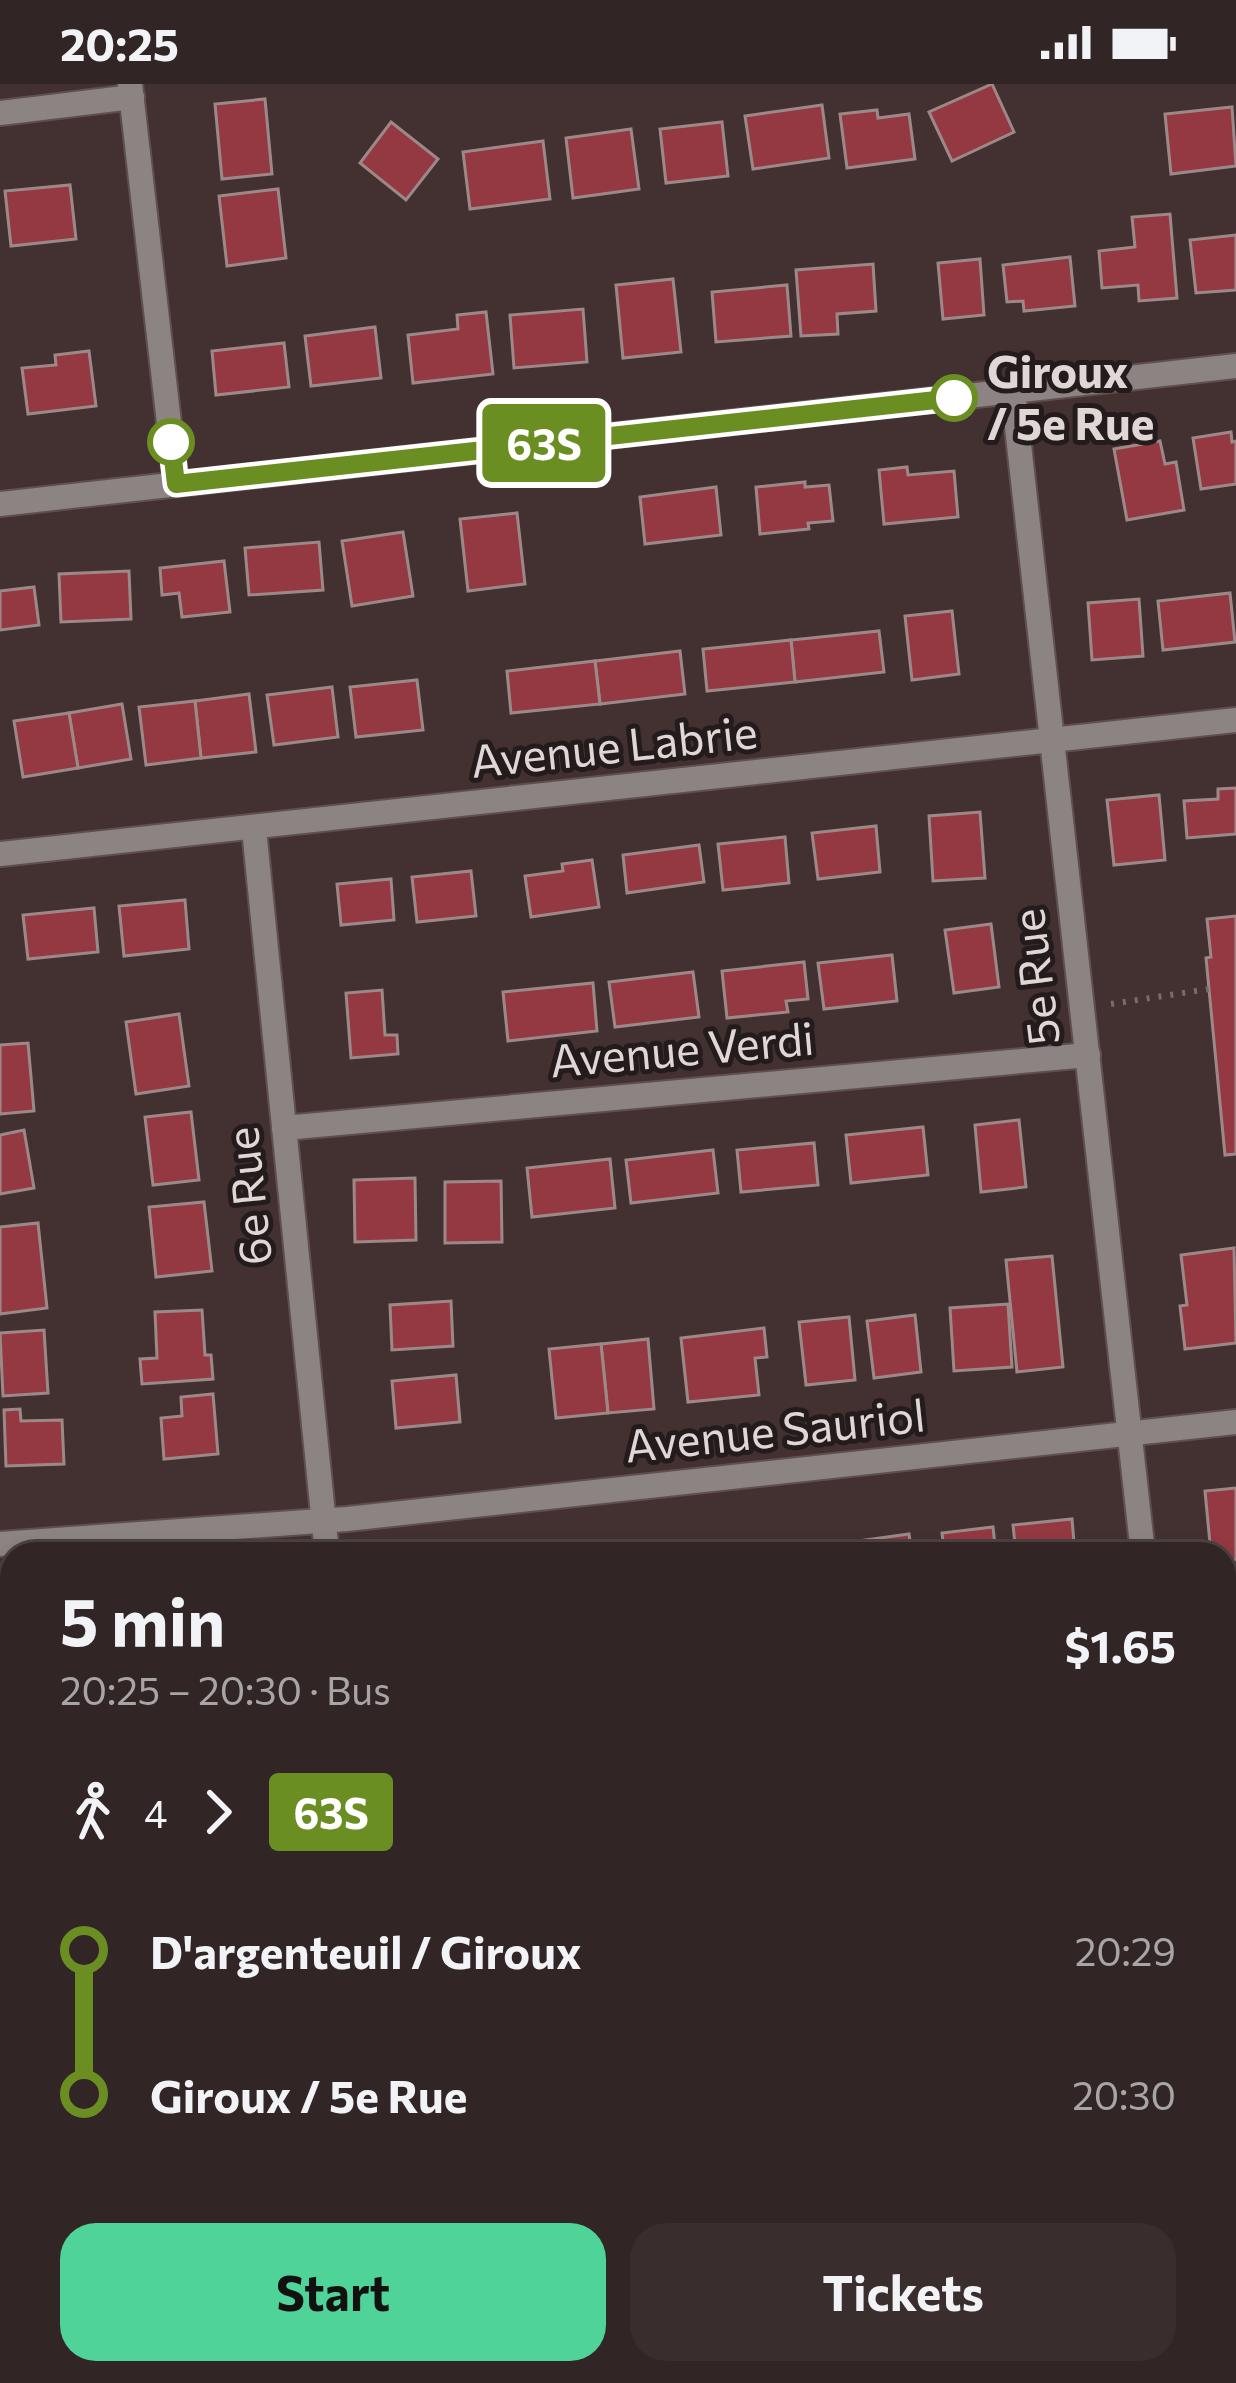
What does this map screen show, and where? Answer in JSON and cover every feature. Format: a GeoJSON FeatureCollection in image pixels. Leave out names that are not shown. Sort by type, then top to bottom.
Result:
{"type":"FeatureCollection","features":[{"type":"Feature","properties":{"kind":"street"},"geometry":{"type":"LineString","coordinates":[[0,113],[131,91],[176,484]]}},
{"type":"Feature","properties":{"kind":"street"},"geometry":{"type":"LineString","coordinates":[[0,505],[1236,366]]}},
{"type":"Feature","properties":{"kind":"street","name":"5e Rue"},"geometry":{"type":"LineString","coordinates":[[1013,391],[1142,1542]]}},
{"type":"Feature","properties":{"kind":"street","name":"Avenue Labrie"},"geometry":{"type":"LineString","coordinates":[[0,854],[1236,720]]}},
{"type":"Feature","properties":{"kind":"street","name":"6e Rue"},"geometry":{"type":"LineString","coordinates":[[254,829],[326,1542]]}},
{"type":"Feature","properties":{"kind":"street","name":"Avenue Verdi"},"geometry":{"type":"LineString","coordinates":[[284,1128],[1088,1055]]}},
{"type":"Feature","properties":{"kind":"street","name":"Avenue Sauriol"},"geometry":{"type":"LineString","coordinates":[[29,1542],[323,1522],[1236,1422]]}},
{"type":"Feature","properties":{"kind":"path"},"geometry":{"type":"LineString","coordinates":[[1109,1004],[1209,989]]}},
{"type":"Feature","properties":{"kind":"building"},"geometry":{"type":"Polygon","coordinates":[[[992,84],[1014,132],[952,161],[929,112],[992,84]]]}},
{"type":"Feature","properties":{"kind":"building"},"geometry":{"type":"Polygon","coordinates":[[[265,99],[272,174],[222,179],[215,104],[265,99]]]}},
{"type":"Feature","properties":{"kind":"building"},"geometry":{"type":"Polygon","coordinates":[[[822,105],[829,158],[753,169],[745,116],[822,105]]]}},
{"type":"Feature","properties":{"kind":"building"},"geometry":{"type":"Polygon","coordinates":[[[1232,107],[1236,166],[1171,174],[1165,114],[1232,107]]]}},
{"type":"Feature","properties":{"kind":"building"},"geometry":{"type":"Polygon","coordinates":[[[877,110],[878,118],[909,114],[915,159],[847,168],[840,114],[877,110]]]}},
{"type":"Feature","properties":{"kind":"building"},"geometry":{"type":"Polygon","coordinates":[[[391,122],[438,159],[406,200],[360,163],[391,122]]]}},
{"type":"Feature","properties":{"kind":"building"},"geometry":{"type":"Polygon","coordinates":[[[722,122],[728,176],[666,183],[660,129],[722,122]]]}},
{"type":"Feature","properties":{"kind":"building"},"geometry":{"type":"Polygon","coordinates":[[[631,129],[639,189],[573,198],[566,138],[631,129]]]}},
{"type":"Feature","properties":{"kind":"building"},"geometry":{"type":"Polygon","coordinates":[[[543,141],[550,199],[470,209],[463,152],[543,141]]]}},
{"type":"Feature","properties":{"kind":"building"},"geometry":{"type":"Polygon","coordinates":[[[70,185],[76,239],[11,246],[5,191],[70,185]]]}},
{"type":"Feature","properties":{"kind":"building"},"geometry":{"type":"Polygon","coordinates":[[[278,189],[286,258],[227,266],[219,196],[278,189]]]}},
{"type":"Feature","properties":{"kind":"building"},"geometry":{"type":"Polygon","coordinates":[[[1170,214],[1177,298],[1139,301],[1138,285],[1102,288],[1099,251],[1135,247],[1132,217],[1170,214]]]}},
{"type":"Feature","properties":{"kind":"building"},"geometry":{"type":"Polygon","coordinates":[[[1236,235],[1236,290],[1196,293],[1190,240],[1236,235]]]}},
{"type":"Feature","properties":{"kind":"building"},"geometry":{"type":"Polygon","coordinates":[[[1070,257],[1075,306],[1024,311],[1023,301],[1007,302],[1003,265],[1070,257]]]}},
{"type":"Feature","properties":{"kind":"building"},"geometry":{"type":"Polygon","coordinates":[[[980,259],[984,315],[943,319],[938,263],[980,259]]]}},
{"type":"Feature","properties":{"kind":"building"},"geometry":{"type":"Polygon","coordinates":[[[873,264],[876,311],[837,314],[838,334],[801,336],[796,270],[873,264]]]}},
{"type":"Feature","properties":{"kind":"building"},"geometry":{"type":"Polygon","coordinates":[[[673,279],[681,352],[623,358],[616,285],[673,279]]]}},
{"type":"Feature","properties":{"kind":"building"},"geometry":{"type":"Polygon","coordinates":[[[787,285],[791,336],[716,342],[712,292],[787,285]]]}},
{"type":"Feature","properties":{"kind":"building"},"geometry":{"type":"Polygon","coordinates":[[[583,309],[587,362],[514,368],[510,315],[583,309]]]}},
{"type":"Feature","properties":{"kind":"building"},"geometry":{"type":"Polygon","coordinates":[[[486,312],[493,374],[413,383],[408,335],[458,329],[457,315],[486,312]]]}},
{"type":"Feature","properties":{"kind":"building"},"geometry":{"type":"Polygon","coordinates":[[[375,327],[381,378],[311,386],[305,336],[375,327]]]}},
{"type":"Feature","properties":{"kind":"building"},"geometry":{"type":"Polygon","coordinates":[[[284,343],[289,387],[216,395],[212,351],[284,343]]]}},
{"type":"Feature","properties":{"kind":"building"},"geometry":{"type":"Polygon","coordinates":[[[89,351],[96,406],[28,414],[22,368],[56,365],[55,355],[89,351]]]}},
{"type":"Feature","properties":{"kind":"building"},"geometry":{"type":"Polygon","coordinates":[[[1231,432],[1232,442],[1236,441],[1236,484],[1201,489],[1193,438],[1231,432]]]}},
{"type":"Feature","properties":{"kind":"building"},"geometry":{"type":"Polygon","coordinates":[[[1160,441],[1165,464],[1176,462],[1184,510],[1127,520],[1114,449],[1160,441]]]}},
{"type":"Feature","properties":{"kind":"building"},"geometry":{"type":"Polygon","coordinates":[[[907,467],[908,475],[954,471],[958,517],[884,524],[879,470],[907,467]]]}},
{"type":"Feature","properties":{"kind":"building"},"geometry":{"type":"Polygon","coordinates":[[[805,482],[805,487],[829,485],[833,521],[808,523],[809,529],[760,534],[756,487],[805,482]]]}},
{"type":"Feature","properties":{"kind":"building"},"geometry":{"type":"Polygon","coordinates":[[[716,487],[721,535],[645,544],[640,497],[716,487]]]}},
{"type":"Feature","properties":{"kind":"building"},"geometry":{"type":"Polygon","coordinates":[[[517,513],[525,584],[468,591],[460,519],[517,513]]]}},
{"type":"Feature","properties":{"kind":"building"},"geometry":{"type":"Polygon","coordinates":[[[403,532],[413,596],[352,606],[342,541],[403,532]]]}},
{"type":"Feature","properties":{"kind":"building"},"geometry":{"type":"Polygon","coordinates":[[[319,542],[323,590],[249,595],[245,548],[319,542]]]}},
{"type":"Feature","properties":{"kind":"building"},"geometry":{"type":"Polygon","coordinates":[[[224,561],[230,612],[182,617],[179,593],[162,595],[160,568],[224,561]]]}},
{"type":"Feature","properties":{"kind":"building"},"geometry":{"type":"Polygon","coordinates":[[[129,571],[131,619],[61,622],[59,574],[129,571]]]}},
{"type":"Feature","properties":{"kind":"building"},"geometry":{"type":"Polygon","coordinates":[[[34,587],[39,625],[0,630],[0,591],[34,587]]]}},
{"type":"Feature","properties":{"kind":"building"},"geometry":{"type":"Polygon","coordinates":[[[1230,593],[1235,642],[1163,650],[1158,601],[1230,593]]]}},
{"type":"Feature","properties":{"kind":"building"},"geometry":{"type":"Polygon","coordinates":[[[1139,599],[1143,656],[1092,660],[1088,603],[1139,599]]]}},
{"type":"Feature","properties":{"kind":"building"},"geometry":{"type":"Polygon","coordinates":[[[952,611],[959,674],[912,680],[905,616],[952,611]]]}},
{"type":"Feature","properties":{"kind":"building"},"geometry":{"type":"Polygon","coordinates":[[[879,631],[884,672],[795,682],[791,640],[879,631]]]}},
{"type":"Feature","properties":{"kind":"building"},"geometry":{"type":"Polygon","coordinates":[[[791,640],[795,682],[707,691],[703,649],[791,640]]]}},
{"type":"Feature","properties":{"kind":"building"},"geometry":{"type":"Polygon","coordinates":[[[680,651],[685,694],[600,704],[595,661],[680,651]]]}},
{"type":"Feature","properties":{"kind":"building"},"geometry":{"type":"Polygon","coordinates":[[[595,661],[600,704],[511,713],[507,671],[595,661]]]}},
{"type":"Feature","properties":{"kind":"building"},"geometry":{"type":"Polygon","coordinates":[[[417,680],[423,730],[356,737],[350,687],[417,680]]]}},
{"type":"Feature","properties":{"kind":"building"},"geometry":{"type":"Polygon","coordinates":[[[332,687],[338,737],[274,745],[267,695],[332,687]]]}},
{"type":"Feature","properties":{"kind":"building"},"geometry":{"type":"Polygon","coordinates":[[[249,694],[256,752],[201,758],[195,701],[249,694]]]}},
{"type":"Feature","properties":{"kind":"building"},"geometry":{"type":"Polygon","coordinates":[[[195,701],[201,758],[146,765],[139,707],[195,701]]]}},
{"type":"Feature","properties":{"kind":"building"},"geometry":{"type":"Polygon","coordinates":[[[122,704],[131,759],[78,768],[69,713],[122,704]]]}},
{"type":"Feature","properties":{"kind":"building"},"geometry":{"type":"Polygon","coordinates":[[[69,713],[78,768],[23,777],[14,721],[69,713]]]}},
{"type":"Feature","properties":{"kind":"building"},"geometry":{"type":"Polygon","coordinates":[[[1236,788],[1236,834],[1187,838],[1184,801],[1218,799],[1218,789],[1236,788]]]}},
{"type":"Feature","properties":{"kind":"building"},"geometry":{"type":"Polygon","coordinates":[[[1159,795],[1165,860],[1114,865],[1107,800],[1159,795]]]}},
{"type":"Feature","properties":{"kind":"building"},"geometry":{"type":"Polygon","coordinates":[[[980,812],[985,878],[933,881],[929,816],[980,812]]]}},
{"type":"Feature","properties":{"kind":"building"},"geometry":{"type":"Polygon","coordinates":[[[876,826],[880,872],[818,879],[812,833],[876,826]]]}},
{"type":"Feature","properties":{"kind":"building"},"geometry":{"type":"Polygon","coordinates":[[[785,837],[789,883],[723,890],[718,844],[785,837]]]}},
{"type":"Feature","properties":{"kind":"building"},"geometry":{"type":"Polygon","coordinates":[[[699,845],[704,882],[627,893],[623,855],[699,845]]]}},
{"type":"Feature","properties":{"kind":"building"},"geometry":{"type":"Polygon","coordinates":[[[592,860],[599,907],[531,917],[525,876],[563,871],[562,864],[592,860]]]}},
{"type":"Feature","properties":{"kind":"building"},"geometry":{"type":"Polygon","coordinates":[[[471,871],[476,916],[417,922],[412,877],[471,871]]]}},
{"type":"Feature","properties":{"kind":"building"},"geometry":{"type":"Polygon","coordinates":[[[391,879],[394,920],[341,925],[337,884],[391,879]]]}},
{"type":"Feature","properties":{"kind":"building"},"geometry":{"type":"Polygon","coordinates":[[[185,900],[189,949],[124,956],[119,906],[185,900]]]}},
{"type":"Feature","properties":{"kind":"building"},"geometry":{"type":"Polygon","coordinates":[[[94,908],[98,952],[28,959],[23,915],[94,908]]]}},
{"type":"Feature","properties":{"kind":"building"},"geometry":{"type":"Polygon","coordinates":[[[1236,916],[1236,1154],[1225,1155],[1206,958],[1211,957],[1207,919],[1236,916]]]}},
{"type":"Feature","properties":{"kind":"building"},"geometry":{"type":"Polygon","coordinates":[[[991,924],[999,987],[954,993],[945,930],[991,924]]]}},
{"type":"Feature","properties":{"kind":"building"},"geometry":{"type":"Polygon","coordinates":[[[892,955],[897,1001],[824,1009],[818,963],[892,955]]]}},
{"type":"Feature","properties":{"kind":"building"},"geometry":{"type":"Polygon","coordinates":[[[804,962],[808,999],[786,1001],[788,1012],[727,1018],[722,971],[804,962]]]}},
{"type":"Feature","properties":{"kind":"building"},"geometry":{"type":"Polygon","coordinates":[[[693,972],[699,1017],[615,1027],[609,982],[693,972]]]}},
{"type":"Feature","properties":{"kind":"building"},"geometry":{"type":"Polygon","coordinates":[[[593,983],[597,1031],[508,1041],[503,992],[593,983]]]}},
{"type":"Feature","properties":{"kind":"building"},"geometry":{"type":"Polygon","coordinates":[[[382,990],[385,1035],[397,1035],[398,1054],[351,1058],[346,993],[382,990]]]}},
{"type":"Feature","properties":{"kind":"building"},"geometry":{"type":"Polygon","coordinates":[[[179,1014],[189,1086],[136,1094],[126,1022],[179,1014]]]}},
{"type":"Feature","properties":{"kind":"building"},"geometry":{"type":"Polygon","coordinates":[[[28,1043],[34,1111],[0,1114],[0,1045],[28,1043]]]}},
{"type":"Feature","properties":{"kind":"building"},"geometry":{"type":"Polygon","coordinates":[[[191,1112],[199,1180],[153,1185],[145,1117],[191,1112]]]}},
{"type":"Feature","properties":{"kind":"building"},"geometry":{"type":"Polygon","coordinates":[[[1019,1120],[1026,1187],[981,1192],[975,1125],[1019,1120]]]}},
{"type":"Feature","properties":{"kind":"building"},"geometry":{"type":"Polygon","coordinates":[[[923,1127],[928,1175],[851,1183],[846,1135],[923,1127]]]}},
{"type":"Feature","properties":{"kind":"building"},"geometry":{"type":"Polygon","coordinates":[[[24,1130],[34,1188],[0,1194],[0,1135],[24,1130]]]}},
{"type":"Feature","properties":{"kind":"building"},"geometry":{"type":"Polygon","coordinates":[[[814,1143],[818,1185],[741,1192],[737,1150],[814,1143]]]}},
{"type":"Feature","properties":{"kind":"building"},"geometry":{"type":"Polygon","coordinates":[[[713,1150],[718,1193],[631,1203],[626,1160],[713,1150]]]}},
{"type":"Feature","properties":{"kind":"building"},"geometry":{"type":"Polygon","coordinates":[[[610,1159],[615,1208],[532,1217],[527,1168],[610,1159]]]}},
{"type":"Feature","properties":{"kind":"building"},"geometry":{"type":"Polygon","coordinates":[[[415,1178],[416,1240],[355,1242],[354,1180],[415,1178]]]}},
{"type":"Feature","properties":{"kind":"building"},"geometry":{"type":"Polygon","coordinates":[[[501,1181],[502,1242],[445,1243],[445,1182],[501,1181]]]}},
{"type":"Feature","properties":{"kind":"building"},"geometry":{"type":"Polygon","coordinates":[[[204,1202],[212,1271],[156,1277],[149,1207],[204,1202]]]}},
{"type":"Feature","properties":{"kind":"building"},"geometry":{"type":"Polygon","coordinates":[[[38,1223],[47,1308],[0,1314],[0,1227],[38,1223]]]}},
{"type":"Feature","properties":{"kind":"building"},"geometry":{"type":"Polygon","coordinates":[[[1234,1248],[1236,1343],[1185,1349],[1180,1306],[1187,1305],[1181,1255],[1234,1248]]]}},
{"type":"Feature","properties":{"kind":"building"},"geometry":{"type":"Polygon","coordinates":[[[1052,1256],[1063,1367],[1017,1372],[1006,1260],[1052,1256]]]}},
{"type":"Feature","properties":{"kind":"building"},"geometry":{"type":"Polygon","coordinates":[[[451,1301],[453,1346],[392,1350],[390,1305],[451,1301]]]}},
{"type":"Feature","properties":{"kind":"building"},"geometry":{"type":"Polygon","coordinates":[[[1008,1304],[1012,1367],[954,1371],[950,1308],[1008,1304]]]}},
{"type":"Feature","properties":{"kind":"building"},"geometry":{"type":"Polygon","coordinates":[[[202,1310],[205,1355],[211,1355],[213,1379],[142,1384],[140,1359],[157,1358],[155,1312],[202,1310]]]}},
{"type":"Feature","properties":{"kind":"building"},"geometry":{"type":"Polygon","coordinates":[[[915,1315],[921,1372],[874,1378],[867,1321],[915,1315]]]}},
{"type":"Feature","properties":{"kind":"building"},"geometry":{"type":"Polygon","coordinates":[[[849,1317],[855,1380],[806,1385],[799,1322],[849,1317]]]}},
{"type":"Feature","properties":{"kind":"building"},"geometry":{"type":"Polygon","coordinates":[[[764,1328],[767,1357],[755,1358],[759,1395],[688,1402],[681,1338],[764,1328]]]}},
{"type":"Feature","properties":{"kind":"building"},"geometry":{"type":"Polygon","coordinates":[[[44,1330],[48,1393],[3,1396],[0,1333],[44,1330]]]}},
{"type":"Feature","properties":{"kind":"building"},"geometry":{"type":"Polygon","coordinates":[[[648,1339],[654,1409],[608,1413],[601,1344],[648,1339]]]}},
{"type":"Feature","properties":{"kind":"building"},"geometry":{"type":"Polygon","coordinates":[[[601,1344],[608,1413],[556,1418],[549,1349],[601,1344]]]}},
{"type":"Feature","properties":{"kind":"building"},"geometry":{"type":"Polygon","coordinates":[[[456,1375],[460,1422],[396,1428],[392,1381],[456,1375]]]}},
{"type":"Feature","properties":{"kind":"building"},"geometry":{"type":"Polygon","coordinates":[[[213,1394],[218,1454],[164,1459],[161,1418],[182,1416],[181,1397],[213,1394]]]}},
{"type":"Feature","properties":{"kind":"building"},"geometry":{"type":"Polygon","coordinates":[[[20,1409],[21,1421],[62,1420],[64,1464],[6,1466],[4,1410],[20,1409]]]}},
{"type":"Feature","properties":{"kind":"building"},"geometry":{"type":"Polygon","coordinates":[[[1236,1488],[1236,1542],[1210,1542],[1205,1491],[1236,1488]]]}},
{"type":"Feature","properties":{"kind":"building"},"geometry":{"type":"Polygon","coordinates":[[[1072,1519],[1074,1542],[1015,1542],[1013,1525],[1072,1519]]]}},
{"type":"Feature","properties":{"kind":"building"},"geometry":{"type":"Polygon","coordinates":[[[993,1527],[995,1542],[938,1542],[943,1541],[942,1533],[993,1527]]]}},
{"type":"Feature","properties":{"kind":"building"},"geometry":{"type":"Polygon","coordinates":[[[909,1534],[910,1542],[858,1542],[909,1534]]]}},
{"type":"Feature","properties":{"kind":"bus line","name":"63S"},"geometry":{"type":"LineString","coordinates":[[171,442],[176,484],[954,398]]}},
{"type":"Feature","properties":{"kind":"place","name":"Giroux / 5e Rue"},"geometry":{"type":"Point","coordinates":[954,398]}}]}
